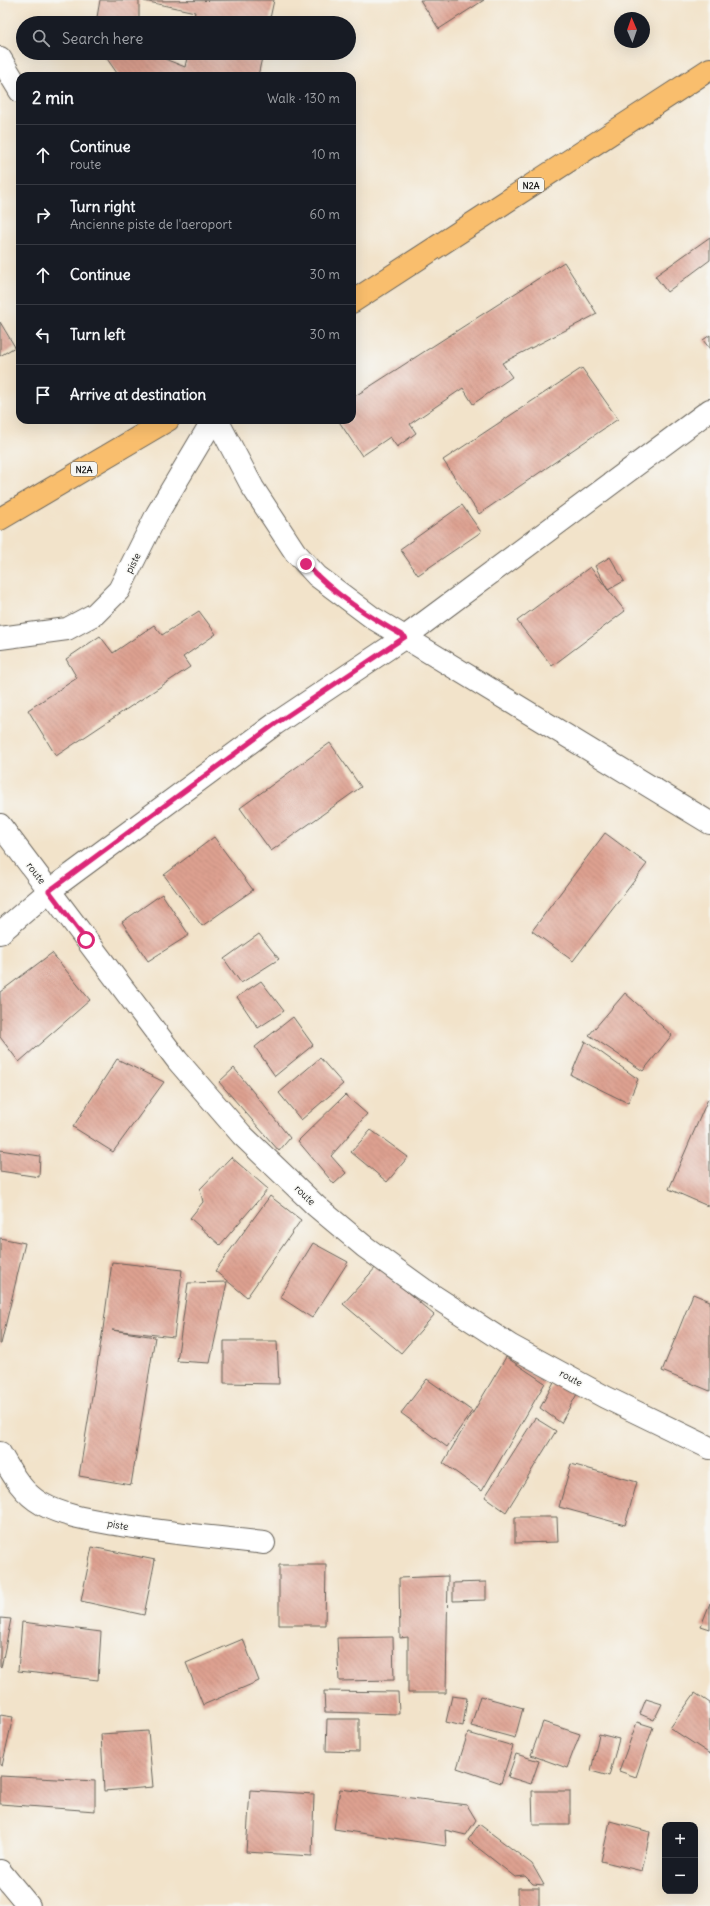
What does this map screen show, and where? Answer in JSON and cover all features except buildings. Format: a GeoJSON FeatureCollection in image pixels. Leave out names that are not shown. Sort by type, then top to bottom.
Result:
{"type":"FeatureCollection","features":[{"type":"Feature","properties":{"kind":"highway","name":"N2A"},"geometry":{"type":"LineString","coordinates":[[356,299],[710,68]]}},
{"type":"Feature","properties":{"kind":"highway","name":"N2A"},"geometry":{"type":"LineString","coordinates":[[0,519],[161,424]]}},
{"type":"Feature","properties":{"kind":"street"},"geometry":{"type":"LineString","coordinates":[[0,58],[16,84]]}},
{"type":"Feature","properties":{"kind":"street"},"geometry":{"type":"LineString","coordinates":[[0,933],[49,891],[275,724],[405,637],[710,410]]}},
{"type":"Feature","properties":{"kind":"street","name":"piste"},"geometry":{"type":"LineString","coordinates":[[0,638],[67,630],[95,614],[119,590],[158,514],[211,424]]}},
{"type":"Feature","properties":{"kind":"street"},"geometry":{"type":"LineString","coordinates":[[219,424],[253,488],[295,552],[316,576],[374,618],[710,823]]}},
{"type":"Feature","properties":{"kind":"street","name":"route"},"geometry":{"type":"LineString","coordinates":[[0,825],[176,1060],[242,1134],[322,1210],[366,1247],[423,1289],[511,1346],[605,1396],[710,1448]]}},
{"type":"Feature","properties":{"kind":"street","name":"piste"},"geometry":{"type":"LineString","coordinates":[[0,1453],[13,1476],[26,1492],[42,1505],[82,1519],[156,1532],[264,1543]]}},
{"type":"Feature","properties":{"kind":"street"},"geometry":{"type":"LineString","coordinates":[[0,1871],[29,1906]]}},
{"type":"Feature","properties":{"kind":"route"},"geometry":{"type":"LineString","coordinates":[[86,940],[49,891],[275,724],[405,637],[374,618],[316,576],[306,564]]}}]}
